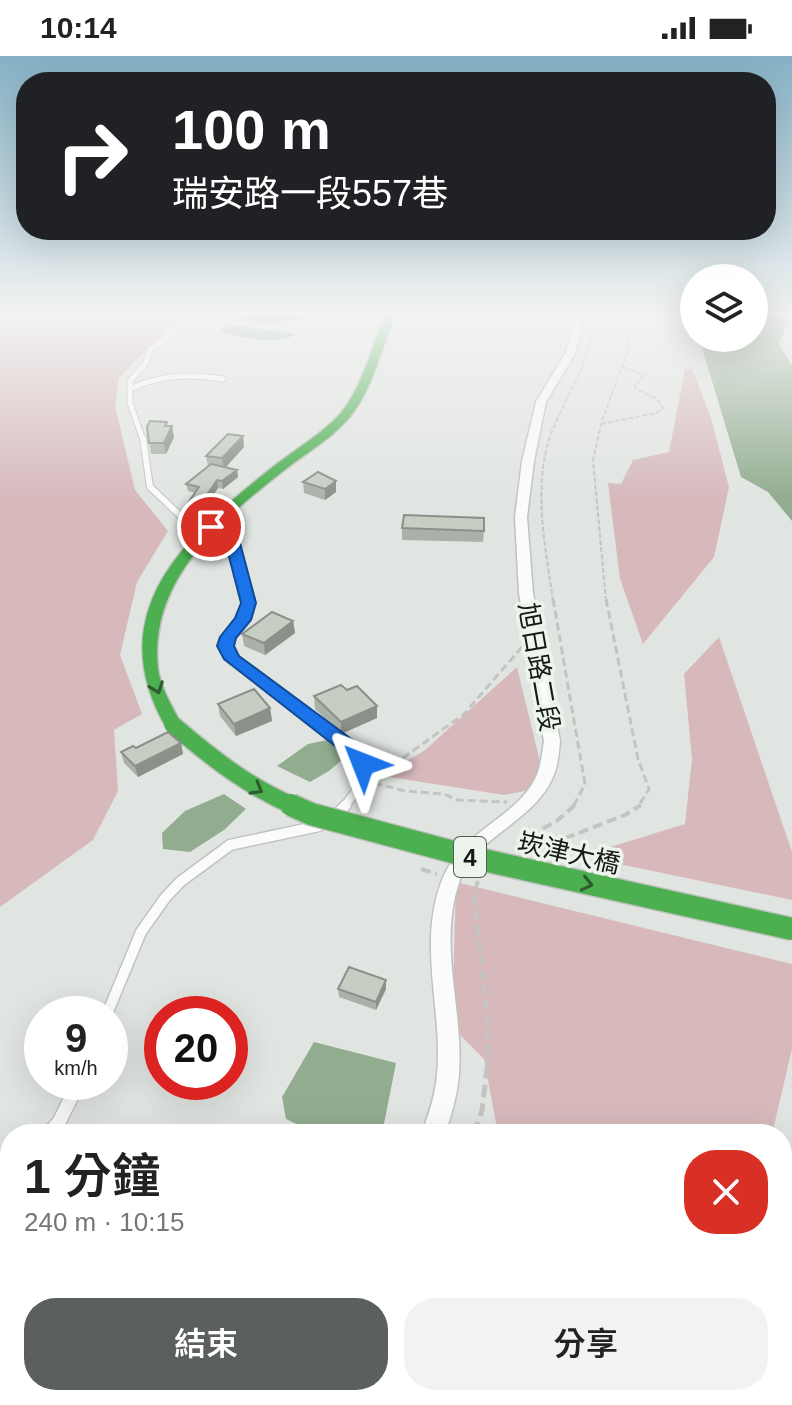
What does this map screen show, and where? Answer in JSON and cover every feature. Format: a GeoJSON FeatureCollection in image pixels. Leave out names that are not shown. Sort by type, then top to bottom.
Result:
{"type":"FeatureCollection","features":[{"type":"Feature","properties":{"kind":"main road","name":"4"},"geometry":{"type":"LineString","coordinates":[[182,722],[150,670],[151,629],[164,584],[214,530],[231,506],[341,419],[361,396],[369,375]]}},
{"type":"Feature","properties":{"kind":"main road","name":"4"},"geometry":{"type":"LineString","coordinates":[[214,530],[325,444],[368,401],[381,375]]}},
{"type":"Feature","properties":{"kind":"main road","name":"崁津大橋"},"geometry":{"type":"LineString","coordinates":[[182,722],[246,765],[308,797],[451,839],[792,911]]}},
{"type":"Feature","properties":{"kind":"main road","name":"崁津大橋"},"geometry":{"type":"LineString","coordinates":[[182,722],[229,772],[264,794],[311,814],[479,859],[792,929]]}},
{"type":"Feature","properties":{"kind":"street","name":"旭日路二段"},"geometry":{"type":"LineString","coordinates":[[436,1124],[448,1090],[441,955],[442,919],[451,879],[474,841],[527,801],[542,782],[552,741],[534,642],[522,552],[521,517],[528,461],[541,402],[557,375]]}},
{"type":"Feature","properties":{"kind":"lane"},"geometry":{"type":"LineString","coordinates":[[114,996],[139,932],[152,910],[172,887],[226,846],[304,832],[318,826],[359,794],[365,780],[361,758],[355,752],[232,659],[225,646],[228,637],[243,620],[248,603],[232,543],[214,530],[185,520],[150,487],[142,431],[130,403],[130,381],[135,375]]}},
{"type":"Feature","properties":{"kind":"lane"},"geometry":{"type":"LineString","coordinates":[[130,389],[164,375]]}},
{"type":"Feature","properties":{"kind":"lane"},"geometry":{"type":"LineString","coordinates":[[188,375],[223,379]]}},
{"type":"Feature","properties":{"kind":"lane"},"geometry":{"type":"LineString","coordinates":[[57,1124],[70,1100]]}},
{"type":"Feature","properties":{"kind":"path"},"geometry":{"type":"LineString","coordinates":[[529,852],[625,815],[641,806],[649,789],[638,759],[602,580],[593,460],[601,424],[619,375]]}},
{"type":"Feature","properties":{"kind":"path"},"geometry":{"type":"LineString","coordinates":[[601,424],[656,413],[663,408],[662,403],[636,389],[635,384],[642,379],[642,375]]}},
{"type":"Feature","properties":{"kind":"path"},"geometry":{"type":"LineString","coordinates":[[365,780],[389,768],[464,714],[518,648],[534,642]]}},
{"type":"Feature","properties":{"kind":"path"},"geometry":{"type":"LineString","coordinates":[[365,780],[405,791],[444,794],[470,801],[527,801]]}},
{"type":"Feature","properties":{"kind":"path"},"geometry":{"type":"LineString","coordinates":[[509,848],[519,850]]}},
{"type":"Feature","properties":{"kind":"shaded area"},"geometry":{"type":"Polygon","coordinates":[[[0,375],[122,375],[115,406],[135,490],[168,531],[137,582],[120,655],[142,714],[114,730],[118,791],[93,840],[0,907],[0,375]]]}},
{"type":"Feature","properties":{"kind":"shaded area"},"geometry":{"type":"Polygon","coordinates":[[[684,375],[694,375],[711,418],[729,487],[714,557],[643,644],[620,579],[608,483],[621,484],[633,460],[669,452],[684,375]]]}},
{"type":"Feature","properties":{"kind":"shaded area"},"geometry":{"type":"Polygon","coordinates":[[[710,375],[792,375],[792,521],[768,492],[741,477],[710,375]]]}},
{"type":"Feature","properties":{"kind":"shaded area"},"geometry":{"type":"Polygon","coordinates":[[[719,637],[792,852],[792,900],[581,856],[685,824],[692,759],[684,674],[719,637]]]}},
{"type":"Feature","properties":{"kind":"shaded area"},"geometry":{"type":"Polygon","coordinates":[[[517,667],[543,774],[530,790],[504,795],[383,776],[425,750],[517,667]]]}},
{"type":"Feature","properties":{"kind":"shaded area"},"geometry":{"type":"Polygon","coordinates":[[[332,739],[350,753],[310,782],[277,766],[308,744],[332,739]]]}},
{"type":"Feature","properties":{"kind":"shaded area"},"geometry":{"type":"Polygon","coordinates":[[[224,794],[246,809],[224,830],[190,852],[163,849],[162,833],[185,811],[224,794]]]}},
{"type":"Feature","properties":{"kind":"shaded area"},"geometry":{"type":"Polygon","coordinates":[[[456,882],[792,964],[792,1049],[774,1124],[496,1124],[484,1059],[452,1027],[456,882]]]}},
{"type":"Feature","properties":{"kind":"shaded area"},"geometry":{"type":"Polygon","coordinates":[[[314,1042],[396,1063],[384,1124],[297,1124],[286,1119],[282,1097],[314,1042]]]}},
{"type":"Feature","properties":{"kind":"building"},"geometry":{"type":"Polygon","coordinates":[[[150,421],[167,422],[165,426],[172,426],[164,443],[149,443],[147,427],[150,421]]]}},
{"type":"Feature","properties":{"kind":"building"},"geometry":{"type":"Polygon","coordinates":[[[228,434],[243,436],[222,458],[206,456],[228,434]]]}},
{"type":"Feature","properties":{"kind":"building"},"geometry":{"type":"Polygon","coordinates":[[[211,464],[237,470],[222,481],[217,480],[198,508],[186,506],[199,487],[186,484],[211,464]]]}},
{"type":"Feature","properties":{"kind":"building"},"geometry":{"type":"Polygon","coordinates":[[[318,472],[336,481],[325,489],[303,482],[318,472]]]}},
{"type":"Feature","properties":{"kind":"building"},"geometry":{"type":"Polygon","coordinates":[[[404,515],[484,518],[484,531],[402,528],[404,515]]]}},
{"type":"Feature","properties":{"kind":"building"},"geometry":{"type":"Polygon","coordinates":[[[272,612],[293,621],[264,643],[242,634],[272,612]]]}},
{"type":"Feature","properties":{"kind":"building"},"geometry":{"type":"Polygon","coordinates":[[[341,685],[347,690],[357,686],[377,706],[341,722],[314,696],[341,685]]]}},
{"type":"Feature","properties":{"kind":"building"},"geometry":{"type":"Polygon","coordinates":[[[254,689],[270,708],[234,724],[218,704],[254,689]]]}},
{"type":"Feature","properties":{"kind":"building"},"geometry":{"type":"Polygon","coordinates":[[[168,732],[181,743],[135,766],[121,752],[133,746],[136,748],[168,732]]]}},
{"type":"Feature","properties":{"kind":"building"},"geometry":{"type":"Polygon","coordinates":[[[349,967],[386,980],[376,1002],[338,989],[349,967]]]}},
{"type":"Feature","properties":{"kind":"traffic: fast"},"geometry":{"type":"LineString","coordinates":[[173,725],[156,691],[150,669],[150,636],[157,606],[170,578],[209,528],[344,416],[368,375]]}},
{"type":"Feature","properties":{"kind":"traffic: fast"},"geometry":{"type":"LineString","coordinates":[[173,725],[229,772],[264,794],[311,814],[479,859],[792,929]]}},
{"type":"Feature","properties":{"kind":"route"},"geometry":{"type":"LineString","coordinates":[[211,527],[232,543],[248,603],[243,620],[228,637],[225,646],[232,659],[355,752],[363,764]]}}]}
